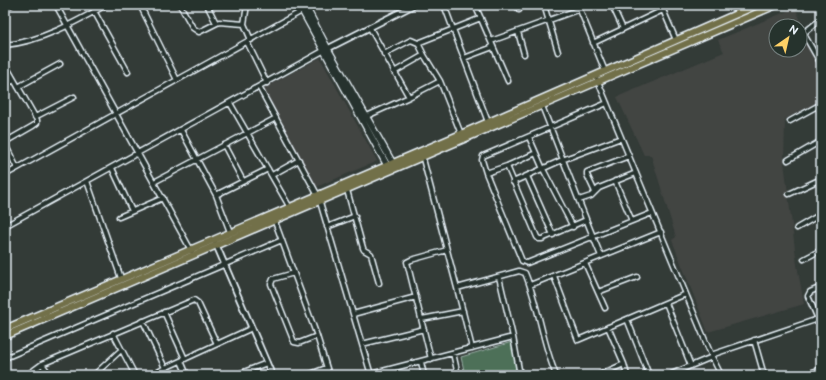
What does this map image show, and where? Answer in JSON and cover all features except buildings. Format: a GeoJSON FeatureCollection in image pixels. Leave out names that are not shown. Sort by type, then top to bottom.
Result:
{"type":"FeatureCollection","features":[{"type":"Feature","properties":{"kind":"main road"},"geometry":{"type":"LineString","coordinates":[[422,154],[461,134],[757,5]]}},
{"type":"Feature","properties":{"kind":"main road"},"geometry":{"type":"LineString","coordinates":[[5,329],[317,194],[391,167],[542,106],[776,5]]}},
{"type":"Feature","properties":{"kind":"main road"},"geometry":{"type":"LineString","coordinates":[[302,7],[391,167]]}},
{"type":"Feature","properties":{"kind":"main road"},"geometry":{"type":"LineString","coordinates":[[326,50],[367,116],[391,167]]}},
{"type":"Feature","properties":{"kind":"main road"},"geometry":{"type":"LineString","coordinates":[[5,336],[320,202],[391,167]]}},
{"type":"Feature","properties":{"kind":"street"},"geometry":{"type":"LineString","coordinates":[[5,6],[11,5]]}},
{"type":"Feature","properties":{"kind":"street"},"geometry":{"type":"LineString","coordinates":[[56,5],[68,24],[194,255]]}},
{"type":"Feature","properties":{"kind":"street"},"geometry":{"type":"LineString","coordinates":[[5,45],[30,41],[46,35],[94,11],[98,7],[106,5]]}},
{"type":"Feature","properties":{"kind":"street"},"geometry":{"type":"LineString","coordinates":[[140,5],[177,80]]}},
{"type":"Feature","properties":{"kind":"street"},"geometry":{"type":"LineString","coordinates":[[180,5],[196,32],[201,32],[216,23],[223,22],[244,24]]}},
{"type":"Feature","properties":{"kind":"street"},"geometry":{"type":"LineString","coordinates":[[207,5],[216,23]]}},
{"type":"Feature","properties":{"kind":"street"},"geometry":{"type":"LineString","coordinates":[[247,5],[244,24],[249,41],[267,83]]}},
{"type":"Feature","properties":{"kind":"street"},"geometry":{"type":"LineString","coordinates":[[5,226],[326,50],[412,5]]}},
{"type":"Feature","properties":{"kind":"street"},"geometry":{"type":"LineString","coordinates":[[444,5],[488,122]]}},
{"type":"Feature","properties":{"kind":"street"},"geometry":{"type":"LineString","coordinates":[[475,5],[508,82]]}},
{"type":"Feature","properties":{"kind":"street"},"geometry":{"type":"LineString","coordinates":[[544,5],[558,52]]}},
{"type":"Feature","properties":{"kind":"street"},"geometry":{"type":"LineString","coordinates":[[614,5],[623,28]]}},
{"type":"Feature","properties":{"kind":"street"},"geometry":{"type":"LineString","coordinates":[[661,5],[676,40]]}},
{"type":"Feature","properties":{"kind":"street"},"geometry":{"type":"LineString","coordinates":[[5,175],[249,41],[302,7]]}},
{"type":"Feature","properties":{"kind":"street"},"geometry":{"type":"LineString","coordinates":[[491,41],[549,21],[579,7],[605,71]]}},
{"type":"Feature","properties":{"kind":"street"},"geometry":{"type":"LineString","coordinates":[[594,43],[663,10]]}},
{"type":"Feature","properties":{"kind":"street"},"geometry":{"type":"LineString","coordinates":[[94,11],[128,72]]}},
{"type":"Feature","properties":{"kind":"street"},"geometry":{"type":"LineString","coordinates":[[384,54],[408,41],[418,43],[481,18]]}},
{"type":"Feature","properties":{"kind":"street"},"geometry":{"type":"LineString","coordinates":[[821,19],[807,29],[805,36],[821,64]]}},
{"type":"Feature","properties":{"kind":"street"},"geometry":{"type":"LineString","coordinates":[[370,28],[409,97]]}},
{"type":"Feature","properties":{"kind":"street"},"geometry":{"type":"LineString","coordinates":[[518,32],[524,54]]}},
{"type":"Feature","properties":{"kind":"street"},"geometry":{"type":"LineString","coordinates":[[418,43],[440,81],[461,134]]}},
{"type":"Feature","properties":{"kind":"street"},"geometry":{"type":"LineString","coordinates":[[464,58],[493,47]]}},
{"type":"Feature","properties":{"kind":"street"},"geometry":{"type":"LineString","coordinates":[[394,72],[424,55]]}},
{"type":"Feature","properties":{"kind":"street"},"geometry":{"type":"LineString","coordinates":[[5,64],[36,117],[37,123],[5,143],[17,168]]}},
{"type":"Feature","properties":{"kind":"street"},"geometry":{"type":"LineString","coordinates":[[18,87],[60,64]]}},
{"type":"Feature","properties":{"kind":"street"},"geometry":{"type":"LineString","coordinates":[[595,75],[721,375]]}},
{"type":"Feature","properties":{"kind":"street"},"geometry":{"type":"LineString","coordinates":[[5,85],[14,80]]}},
{"type":"Feature","properties":{"kind":"street"},"geometry":{"type":"LineString","coordinates":[[367,116],[440,81]]}},
{"type":"Feature","properties":{"kind":"street"},"geometry":{"type":"LineString","coordinates":[[259,87],[317,194]]}},
{"type":"Feature","properties":{"kind":"street"},"geometry":{"type":"LineString","coordinates":[[36,117],[74,97]]}},
{"type":"Feature","properties":{"kind":"street"},"geometry":{"type":"LineString","coordinates":[[230,103],[289,206]]}},
{"type":"Feature","properties":{"kind":"street"},"geometry":{"type":"LineString","coordinates":[[607,103],[482,156],[486,173],[524,263],[652,213]]}},
{"type":"Feature","properties":{"kind":"street"},"geometry":{"type":"LineString","coordinates":[[790,121],[821,104]]}},
{"type":"Feature","properties":{"kind":"street"},"geometry":{"type":"LineString","coordinates":[[542,106],[601,256]]}},
{"type":"Feature","properties":{"kind":"street"},"geometry":{"type":"LineString","coordinates":[[154,182],[276,118]]}},
{"type":"Feature","properties":{"kind":"street"},"geometry":{"type":"LineString","coordinates":[[181,130],[216,195],[230,232]]}},
{"type":"Feature","properties":{"kind":"street"},"geometry":{"type":"LineString","coordinates":[[529,137],[572,227]]}},
{"type":"Feature","properties":{"kind":"street"},"geometry":{"type":"LineString","coordinates":[[513,182],[562,160],[621,138]]}},
{"type":"Feature","properties":{"kind":"street"},"geometry":{"type":"LineString","coordinates":[[788,160],[821,142]]}},
{"type":"Feature","properties":{"kind":"street"},"geometry":{"type":"LineString","coordinates":[[224,145],[243,181]]}},
{"type":"Feature","properties":{"kind":"street"},"geometry":{"type":"LineString","coordinates":[[486,173],[507,166],[536,153]]}},
{"type":"Feature","properties":{"kind":"street"},"geometry":{"type":"LineString","coordinates":[[422,154],[458,288],[472,348]]}},
{"type":"Feature","properties":{"kind":"street"},"geometry":{"type":"LineString","coordinates":[[595,192],[587,172],[629,156]]}},
{"type":"Feature","properties":{"kind":"street"},"geometry":{"type":"LineString","coordinates":[[272,175],[299,160]]}},
{"type":"Feature","properties":{"kind":"street"},"geometry":{"type":"LineString","coordinates":[[507,166],[536,237],[542,239],[586,220]]}},
{"type":"Feature","properties":{"kind":"street"},"geometry":{"type":"LineString","coordinates":[[112,168],[132,211]]}},
{"type":"Feature","properties":{"kind":"street"},"geometry":{"type":"LineString","coordinates":[[216,195],[268,169]]}},
{"type":"Feature","properties":{"kind":"street"},"geometry":{"type":"LineString","coordinates":[[579,200],[591,196],[599,188],[636,173]]}},
{"type":"Feature","properties":{"kind":"street"},"geometry":{"type":"LineString","coordinates":[[527,176],[553,235]]}},
{"type":"Feature","properties":{"kind":"street"},"geometry":{"type":"LineString","coordinates":[[87,181],[121,278]]}},
{"type":"Feature","properties":{"kind":"street"},"geometry":{"type":"LineString","coordinates":[[789,194],[820,181]]}},
{"type":"Feature","properties":{"kind":"street"},"geometry":{"type":"LineString","coordinates":[[615,182],[632,221]]}},
{"type":"Feature","properties":{"kind":"street"},"geometry":{"type":"LineString","coordinates":[[347,190],[363,248],[371,254],[379,283]]}},
{"type":"Feature","properties":{"kind":"street"},"geometry":{"type":"LineString","coordinates":[[119,217],[163,198]]}},
{"type":"Feature","properties":{"kind":"street"},"geometry":{"type":"LineString","coordinates":[[320,202],[371,375],[513,337]]}},
{"type":"Feature","properties":{"kind":"street"},"geometry":{"type":"LineString","coordinates":[[272,214],[317,336],[328,375]]}},
{"type":"Feature","properties":{"kind":"street"},"geometry":{"type":"LineString","coordinates":[[797,228],[821,214]]}},
{"type":"Feature","properties":{"kind":"street"},"geometry":{"type":"LineString","coordinates":[[327,227],[355,216]]}},
{"type":"Feature","properties":{"kind":"street"},"geometry":{"type":"LineString","coordinates":[[530,285],[661,232]]}},
{"type":"Feature","properties":{"kind":"street"},"geometry":{"type":"LineString","coordinates":[[214,238],[272,375]]}},
{"type":"Feature","properties":{"kind":"street"},"geometry":{"type":"LineString","coordinates":[[5,358],[282,240]]}},
{"type":"Feature","properties":{"kind":"street"},"geometry":{"type":"LineString","coordinates":[[431,359],[407,262],[448,250]]}},
{"type":"Feature","properties":{"kind":"street"},"geometry":{"type":"LineString","coordinates":[[804,259],[821,250]]}},
{"type":"Feature","properties":{"kind":"street"},"geometry":{"type":"LineString","coordinates":[[586,263],[605,308]]}},
{"type":"Feature","properties":{"kind":"street"},"geometry":{"type":"LineString","coordinates":[[458,288],[521,271],[525,273],[530,285],[551,363],[556,375]]}},
{"type":"Feature","properties":{"kind":"street"},"geometry":{"type":"LineString","coordinates":[[294,272],[272,279],[271,284],[294,342],[299,343],[317,336]]}},
{"type":"Feature","properties":{"kind":"street"},"geometry":{"type":"LineString","coordinates":[[499,276],[520,375]]}},
{"type":"Feature","properties":{"kind":"street"},"geometry":{"type":"LineString","coordinates":[[554,276],[578,340],[686,294]]}},
{"type":"Feature","properties":{"kind":"street"},"geometry":{"type":"LineString","coordinates":[[598,292],[637,276]]}},
{"type":"Feature","properties":{"kind":"street"},"geometry":{"type":"LineString","coordinates":[[669,375],[754,340],[820,319],[808,296],[810,292],[821,287]]}},
{"type":"Feature","properties":{"kind":"street"},"geometry":{"type":"LineString","coordinates":[[353,314],[416,297]]}},
{"type":"Feature","properties":{"kind":"street"},"geometry":{"type":"LineString","coordinates":[[28,375],[42,364],[191,300],[196,301],[217,344]]}},
{"type":"Feature","properties":{"kind":"street"},"geometry":{"type":"LineString","coordinates":[[666,303],[691,366]]}},
{"type":"Feature","properties":{"kind":"street"},"geometry":{"type":"LineString","coordinates":[[422,319],[463,311]]}},
{"type":"Feature","properties":{"kind":"street"},"geometry":{"type":"LineString","coordinates":[[164,312],[183,360],[187,375]]}},
{"type":"Feature","properties":{"kind":"street"},"geometry":{"type":"LineString","coordinates":[[627,319],[649,375]]}},
{"type":"Feature","properties":{"kind":"street"},"geometry":{"type":"LineString","coordinates":[[143,321],[165,368]]}},
{"type":"Feature","properties":{"kind":"street"},"geometry":{"type":"LineString","coordinates":[[608,327],[624,364],[627,375]]}},
{"type":"Feature","properties":{"kind":"street"},"geometry":{"type":"LineString","coordinates":[[152,375],[252,328]]}},
{"type":"Feature","properties":{"kind":"street"},"geometry":{"type":"LineString","coordinates":[[362,344],[424,329]]}},
{"type":"Feature","properties":{"kind":"street"},"geometry":{"type":"LineString","coordinates":[[113,334],[136,375]]}},
{"type":"Feature","properties":{"kind":"street"},"geometry":{"type":"LineString","coordinates":[[754,340],[764,375]]}},
{"type":"Feature","properties":{"kind":"street"},"geometry":{"type":"LineString","coordinates":[[94,375],[121,350]]}},
{"type":"Feature","properties":{"kind":"street"},"geometry":{"type":"LineString","coordinates":[[453,353],[458,375]]}},
{"type":"Feature","properties":{"kind":"street"},"geometry":{"type":"LineString","coordinates":[[421,362],[424,375]]}},
{"type":"Feature","properties":{"kind":"street"},"geometry":{"type":"LineString","coordinates":[[236,375],[267,363]]}},
{"type":"Feature","properties":{"kind":"street"},"geometry":{"type":"LineString","coordinates":[[42,364],[50,375]]}},
{"type":"Feature","properties":{"kind":"street"},"geometry":{"type":"LineString","coordinates":[[599,375],[624,364]]}},
{"type":"Feature","properties":{"kind":"street"},"geometry":{"type":"LineString","coordinates":[[308,375],[326,368]]}},
{"type":"Feature","properties":{"kind":"street"},"geometry":{"type":"LineString","coordinates":[[804,375],[821,368]]}},
{"type":"Feature","properties":{"kind":"street"},"geometry":{"type":"LineString","coordinates":[[5,371],[7,375]]}},
{"type":"Feature","properties":{"kind":"shaded area"},"geometry":{"type":"Polygon","coordinates":[[[795,8],[800,18],[771,18],[795,8]]]}},
{"type":"Feature","properties":{"kind":"shaded area"},"geometry":{"type":"Polygon","coordinates":[[[768,19],[768,58],[808,58],[808,36],[821,64],[821,100],[785,119],[784,162],[797,265],[804,304],[708,332],[672,240],[676,237],[651,155],[644,155],[617,97],[724,52],[718,40],[768,19]]]}},
{"type":"Feature","properties":{"kind":"shaded area"},"geometry":{"type":"Polygon","coordinates":[[[320,58],[377,161],[316,187],[262,89],[320,58]]]}},
{"type":"Feature","properties":{"kind":"green space"},"geometry":{"type":"Polygon","coordinates":[[[512,342],[517,375],[465,375],[461,357],[512,342]]]}}]}
